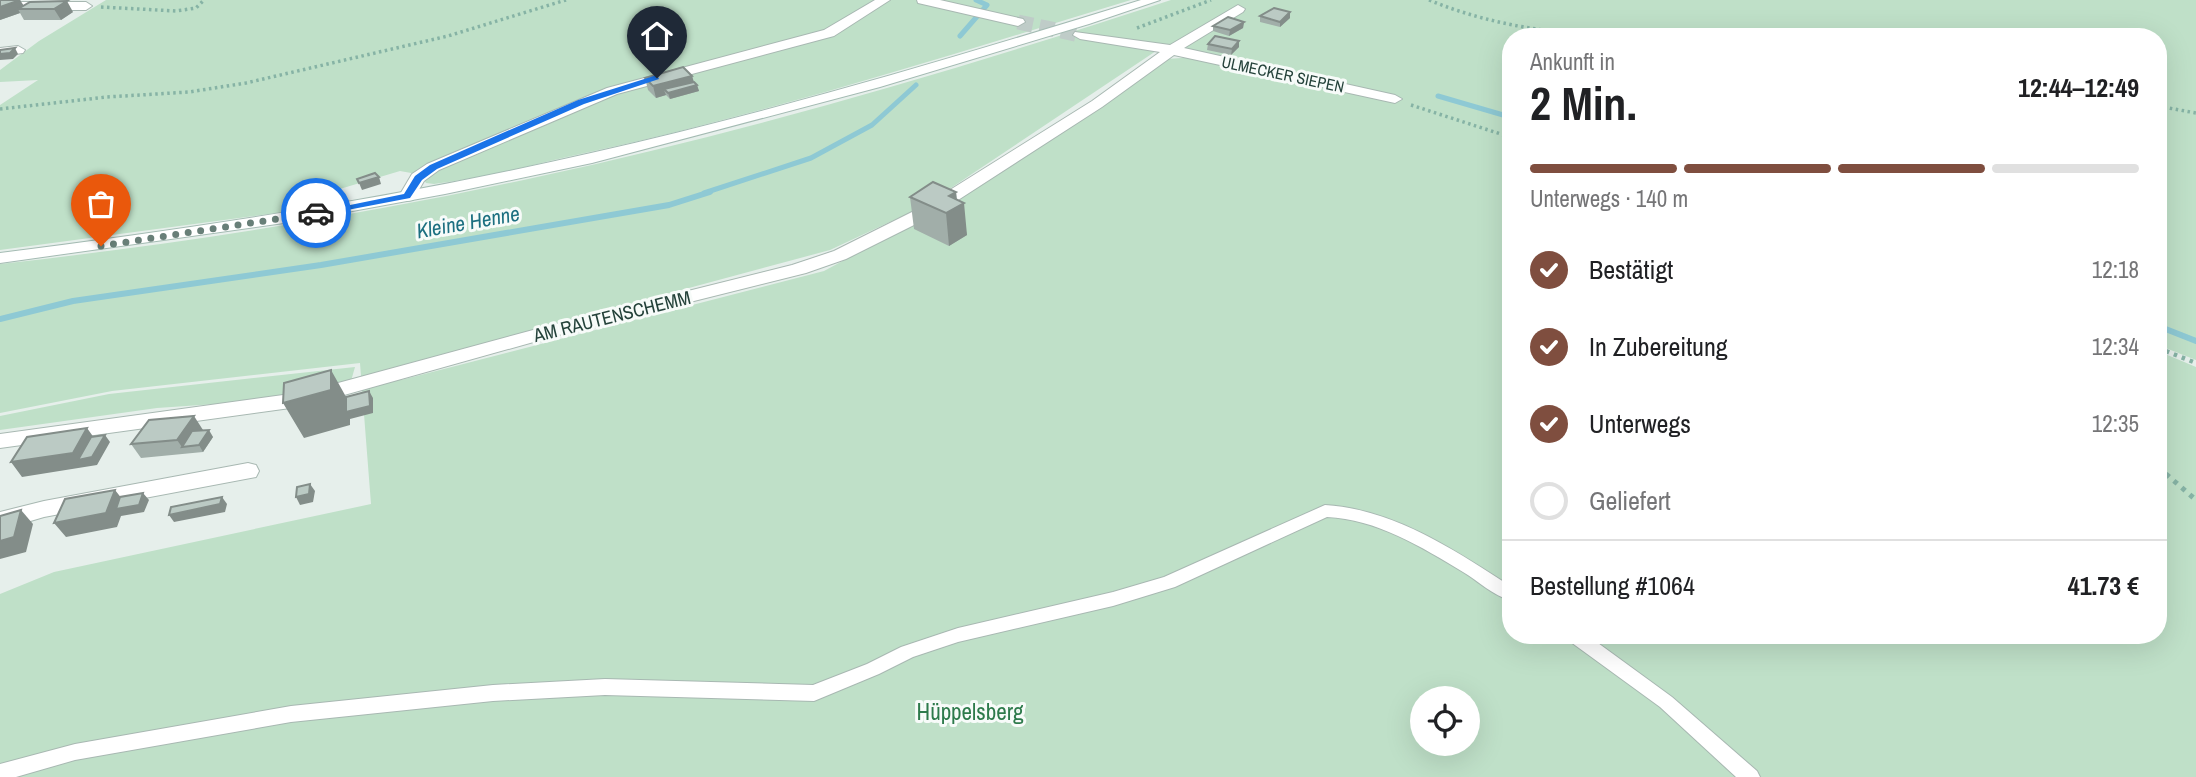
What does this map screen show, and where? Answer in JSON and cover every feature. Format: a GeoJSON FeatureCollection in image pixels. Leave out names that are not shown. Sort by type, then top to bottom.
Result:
{"type":"FeatureCollection","features":[{"type":"Feature","properties":{"kind":"street"},"geometry":{"type":"LineString","coordinates":[[407,196],[418,178],[433,167],[581,102],[629,85],[829,33],[884,0]]}},
{"type":"Feature","properties":{"kind":"street"},"geometry":{"type":"LineString","coordinates":[[923,0],[1018,22]]}},
{"type":"Feature","properties":{"kind":"street"},"geometry":{"type":"LineString","coordinates":[[0,258],[294,217],[508,176],[689,135],[850,91],[1154,0]]}},
{"type":"Feature","properties":{"kind":"street"},"geometry":{"type":"LineString","coordinates":[[0,6],[86,6]]}},
{"type":"Feature","properties":{"kind":"street"},"geometry":{"type":"LineString","coordinates":[[1172,50],[1238,9]]}},
{"type":"Feature","properties":{"kind":"street","name":"ULMECKER SIEPEN"},"geometry":{"type":"LineString","coordinates":[[1080,35],[1172,50],[1395,99]]}},
{"type":"Feature","properties":{"kind":"street"},"geometry":{"type":"LineString","coordinates":[[0,52],[18,50]]}},
{"type":"Feature","properties":{"kind":"street","name":"AM RAUTENSCHEMM"},"geometry":{"type":"LineString","coordinates":[[0,441],[305,399],[555,330],[799,269],[840,255],[932,209],[1097,104],[1172,50]]}},
{"type":"Feature","properties":{"kind":"street"},"geometry":{"type":"LineString","coordinates":[[0,521],[44,509],[248,471]]}},
{"type":"Feature","properties":{"kind":"lane"},"geometry":{"type":"LineString","coordinates":[[0,773],[75,752],[291,714],[493,693],[605,687],[814,693],[873,670],[907,652],[958,635],[1151,588],[1325,512],[1349,512],[1381,523],[1502,589]]}},
{"type":"Feature","properties":{"kind":"lane"},"geometry":{"type":"LineString","coordinates":[[1586,644],[1666,702],[1750,777]]}},
{"type":"Feature","properties":{"kind":"path"},"geometry":{"type":"LineString","coordinates":[[86,6],[176,11],[196,8],[204,0]]}},
{"type":"Feature","properties":{"kind":"path"},"geometry":{"type":"LineString","coordinates":[[0,109],[87,99],[189,92],[246,83],[448,36],[566,0]]}},
{"type":"Feature","properties":{"kind":"path"},"geometry":{"type":"LineString","coordinates":[[1108,39],[1211,0]]}},
{"type":"Feature","properties":{"kind":"path"},"geometry":{"type":"LineString","coordinates":[[1429,0],[1472,17],[1522,28]]}},
{"type":"Feature","properties":{"kind":"path"},"geometry":{"type":"LineString","coordinates":[[1395,99],[1502,134]]}},
{"type":"Feature","properties":{"kind":"path"},"geometry":{"type":"LineString","coordinates":[[2167,108],[2196,113]]}},
{"type":"Feature","properties":{"kind":"path"},"geometry":{"type":"LineString","coordinates":[[2167,352],[2196,363]]}},
{"type":"Feature","properties":{"kind":"path"},"geometry":{"type":"LineString","coordinates":[[2167,475],[2196,500]]}},
{"type":"Feature","properties":{"kind":"green space"},"geometry":{"type":"Polygon","coordinates":[[[106,0],[1131,0],[791,102],[510,170],[434,184],[426,183],[424,180],[428,176],[400,171],[313,197],[314,208],[0,250],[0,105],[38,80],[0,82],[0,70],[39,41],[106,0]]]}},
{"type":"Feature","properties":{"kind":"green space","name":"Hüppelsberg"},"geometry":{"type":"Polygon","coordinates":[[[1171,0],[2196,0],[2196,360],[2167,349],[2167,28],[1502,28],[1502,644],[2167,644],[2167,355],[2196,367],[2196,777],[0,777],[0,594],[54,572],[371,504],[360,363],[112,391],[0,413],[0,264],[270,228],[404,204],[617,159],[856,97],[1171,0]],[[1165,45],[924,206],[830,250],[388,369],[401,380],[824,271],[919,220],[1167,59],[1195,57],[1323,81],[1329,79],[1165,45]]]}},
{"type":"Feature","properties":{"kind":"green space"},"geometry":{"type":"Polygon","coordinates":[[[355,367],[351,381],[275,400],[157,408],[0,430],[0,416],[109,394],[355,367]]]}},
{"type":"Feature","properties":{"kind":"building"},"geometry":{"type":"Polygon","coordinates":[[[0,0],[20,0],[0,7],[0,0]]]}},
{"type":"Feature","properties":{"kind":"building"},"geometry":{"type":"Polygon","coordinates":[[[67,1],[54,9],[18,9],[30,2],[67,1]]]}},
{"type":"Feature","properties":{"kind":"building"},"geometry":{"type":"Polygon","coordinates":[[[1274,8],[1290,12],[1280,22],[1260,16],[1274,8]]]}},
{"type":"Feature","properties":{"kind":"building"},"geometry":{"type":"Polygon","coordinates":[[[1228,17],[1244,22],[1230,30],[1213,26],[1228,17]]]}},
{"type":"Feature","properties":{"kind":"building"},"geometry":{"type":"Polygon","coordinates":[[[1215,36],[1239,41],[1232,49],[1208,44],[1215,36]]]}},
{"type":"Feature","properties":{"kind":"building"},"geometry":{"type":"Polygon","coordinates":[[[15,48],[10,53],[0,54],[0,50],[15,48]]]}},
{"type":"Feature","properties":{"kind":"building"},"geometry":{"type":"Polygon","coordinates":[[[683,67],[692,76],[653,86],[645,78],[683,67]]]}},
{"type":"Feature","properties":{"kind":"building"},"geometry":{"type":"Polygon","coordinates":[[[694,82],[697,85],[668,93],[664,89],[694,82]]]}},
{"type":"Feature","properties":{"kind":"building"},"geometry":{"type":"Polygon","coordinates":[[[375,173],[379,177],[359,183],[357,179],[375,173]]]}},
{"type":"Feature","properties":{"kind":"building"},"geometry":{"type":"Polygon","coordinates":[[[933,182],[956,192],[949,196],[964,203],[946,213],[910,197],[933,182]]]}},
{"type":"Feature","properties":{"kind":"building"},"geometry":{"type":"Polygon","coordinates":[[[331,370],[331,390],[283,403],[284,383],[331,370]]]}},
{"type":"Feature","properties":{"kind":"building"},"geometry":{"type":"Polygon","coordinates":[[[369,391],[370,406],[346,412],[346,397],[369,391]]]}},
{"type":"Feature","properties":{"kind":"building"},"geometry":{"type":"Polygon","coordinates":[[[194,416],[177,440],[131,444],[149,420],[194,416]]]}},
{"type":"Feature","properties":{"kind":"building"},"geometry":{"type":"Polygon","coordinates":[[[87,428],[73,453],[11,462],[27,437],[87,428]]]}},
{"type":"Feature","properties":{"kind":"building"},"geometry":{"type":"Polygon","coordinates":[[[209,430],[199,445],[182,447],[192,431],[209,430]]]}},
{"type":"Feature","properties":{"kind":"building"},"geometry":{"type":"Polygon","coordinates":[[[105,435],[92,457],[78,460],[91,437],[105,435]]]}},
{"type":"Feature","properties":{"kind":"building"},"geometry":{"type":"Polygon","coordinates":[[[310,484],[309,494],[296,497],[297,487],[310,484]]]}},
{"type":"Feature","properties":{"kind":"building"},"geometry":{"type":"Polygon","coordinates":[[[115,490],[106,513],[54,523],[65,499],[115,490]]]}},
{"type":"Feature","properties":{"kind":"building"},"geometry":{"type":"Polygon","coordinates":[[[143,493],[139,505],[116,509],[120,497],[143,493]]]}},
{"type":"Feature","properties":{"kind":"building"},"geometry":{"type":"Polygon","coordinates":[[[222,497],[220,504],[169,515],[171,507],[222,497]]]}},
{"type":"Feature","properties":{"kind":"building"},"geometry":{"type":"Polygon","coordinates":[[[21,510],[14,537],[0,541],[0,516],[21,510]]]}},
{"type":"Feature","properties":{"kind":"waterway","name":"Kleine Henne"},"geometry":{"type":"LineString","coordinates":[[960,36],[987,5],[976,0]]}},
{"type":"Feature","properties":{"kind":"waterway","name":"Kleine Henne"},"geometry":{"type":"LineString","coordinates":[[704,193],[811,158],[872,125],[916,85]]}},
{"type":"Feature","properties":{"kind":"waterway","name":"ULMECKER SIEPEN"},"geometry":{"type":"LineString","coordinates":[[1438,96],[1502,115]]}},
{"type":"Feature","properties":{"kind":"waterway","name":"Kleine Henne"},"geometry":{"type":"LineString","coordinates":[[0,319],[73,301],[321,265],[669,205],[710,192]]}},
{"type":"Feature","properties":{"kind":"waterway","name":"ULMECKER SIEPEN"},"geometry":{"type":"LineString","coordinates":[[2167,330],[2196,341]]}},
{"type":"Feature","properties":{"kind":"tunnel"},"geometry":{"type":"LineString","coordinates":[[1018,22],[1080,35]]}},
{"type":"Feature","properties":{"kind":"way so far"},"geometry":{"type":"LineString","coordinates":[[101,246],[316,213]]}},
{"type":"Feature","properties":{"kind":"route"},"geometry":{"type":"LineString","coordinates":[[316,213],[407,196],[418,178],[433,167],[581,102],[657,78]]}}]}
